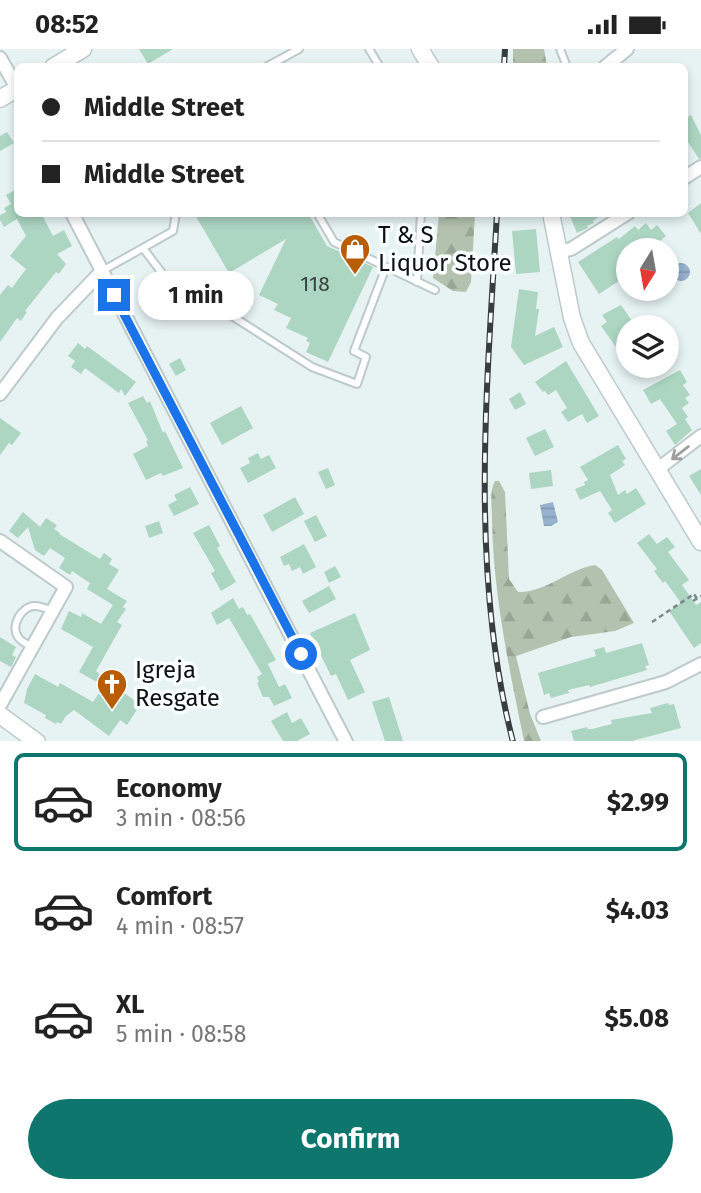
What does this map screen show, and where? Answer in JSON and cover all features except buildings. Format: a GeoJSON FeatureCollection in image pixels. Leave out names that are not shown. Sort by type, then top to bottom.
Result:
{"type":"FeatureCollection","features":[{"type":"Feature","properties":{"kind":"main road"},"geometry":{"type":"LineString","coordinates":[[60,63],[83,49]]}},
{"type":"Feature","properties":{"kind":"main road"},"geometry":{"type":"LineString","coordinates":[[552,217],[572,318],[580,343],[701,542]]}},
{"type":"Feature","properties":{"kind":"main road"},"geometry":{"type":"LineString","coordinates":[[0,715],[37,741]]}},
{"type":"Feature","properties":{"kind":"street"},"geometry":{"type":"LineString","coordinates":[[610,63],[627,49]]}},
{"type":"Feature","properties":{"kind":"street"},"geometry":{"type":"LineString","coordinates":[[0,58],[14,83]]}},
{"type":"Feature","properties":{"kind":"street"},"geometry":{"type":"LineString","coordinates":[[74,217],[346,741]]}},
{"type":"Feature","properties":{"kind":"street"},"geometry":{"type":"LineString","coordinates":[[558,251],[571,250],[622,217]]}},
{"type":"Feature","properties":{"kind":"street"},"geometry":{"type":"LineString","coordinates":[[0,394],[57,318],[102,271]]}},
{"type":"Feature","properties":{"kind":"street"},"geometry":{"type":"LineString","coordinates":[[657,469],[701,436]]}},
{"type":"Feature","properties":{"kind":"street"},"geometry":{"type":"LineString","coordinates":[[0,541],[66,587],[0,705]]}},
{"type":"Feature","properties":{"kind":"street"},"geometry":{"type":"LineString","coordinates":[[543,717],[666,682],[701,664]]}},
{"type":"Feature","properties":{"kind":"lane"},"geometry":{"type":"LineString","coordinates":[[273,63],[299,49]]}},
{"type":"Feature","properties":{"kind":"lane"},"geometry":{"type":"LineString","coordinates":[[102,271],[173,232],[175,217]]}},
{"type":"Feature","properties":{"kind":"lane"},"geometry":{"type":"LineString","coordinates":[[319,217],[334,242],[435,291]]}},
{"type":"Feature","properties":{"kind":"lane"},"geometry":{"type":"LineString","coordinates":[[417,282],[421,217]]}},
{"type":"Feature","properties":{"kind":"lane"},"geometry":{"type":"LineString","coordinates":[[143,248],[180,297],[229,314],[313,367],[357,384],[366,357],[354,351],[386,267]]}},
{"type":"Feature","properties":{"kind":"lane"},"geometry":{"type":"LineString","coordinates":[[33,647],[16,634],[15,625],[19,616],[26,608],[34,606],[53,611]]}},
{"type":"Feature","properties":{"kind":"path"},"geometry":{"type":"LineString","coordinates":[[652,622],[694,594],[697,599]]}},
{"type":"Feature","properties":{"kind":"green space"},"geometry":{"type":"Polygon","coordinates":[[[513,49],[544,49],[546,63],[513,63],[513,49]]]}},
{"type":"Feature","properties":{"kind":"green space"},"geometry":{"type":"Polygon","coordinates":[[[439,217],[475,217],[471,282],[466,292],[453,291],[433,278],[439,217]]]}},
{"type":"Feature","properties":{"kind":"green space"},"geometry":{"type":"Polygon","coordinates":[[[495,481],[499,481],[505,492],[509,579],[518,592],[538,589],[595,565],[602,570],[634,623],[615,631],[571,637],[516,656],[530,714],[541,741],[524,741],[508,658],[493,546],[491,499],[495,481]]]}},
{"type":"Feature","properties":{"kind":"water"},"geometry":{"type":"Polygon","coordinates":[[[679,264],[689,269],[687,278],[679,280],[679,264]]]}},
{"type":"Feature","properties":{"kind":"water"},"geometry":{"type":"Polygon","coordinates":[[[553,502],[558,522],[544,526],[540,505],[553,502]]]}},
{"type":"Feature","properties":{"kind":"railway"},"geometry":{"type":"LineString","coordinates":[[504,63],[505,49]]}},
{"type":"Feature","properties":{"kind":"railway"},"geometry":{"type":"LineString","coordinates":[[497,217],[486,412],[486,546],[499,678],[513,741]]}},
{"type":"Feature","properties":{"kind":"place","name":"T & S Liquor Store"},"geometry":{"type":"Point","coordinates":[355,276]}},
{"type":"Feature","properties":{"kind":"place","name":"Igreja Resgate"},"geometry":{"type":"Point","coordinates":[112,711]}},
{"type":"Feature","properties":{"kind":"route"},"geometry":{"type":"LineString","coordinates":[[114,295],[301,654]]}}]}
